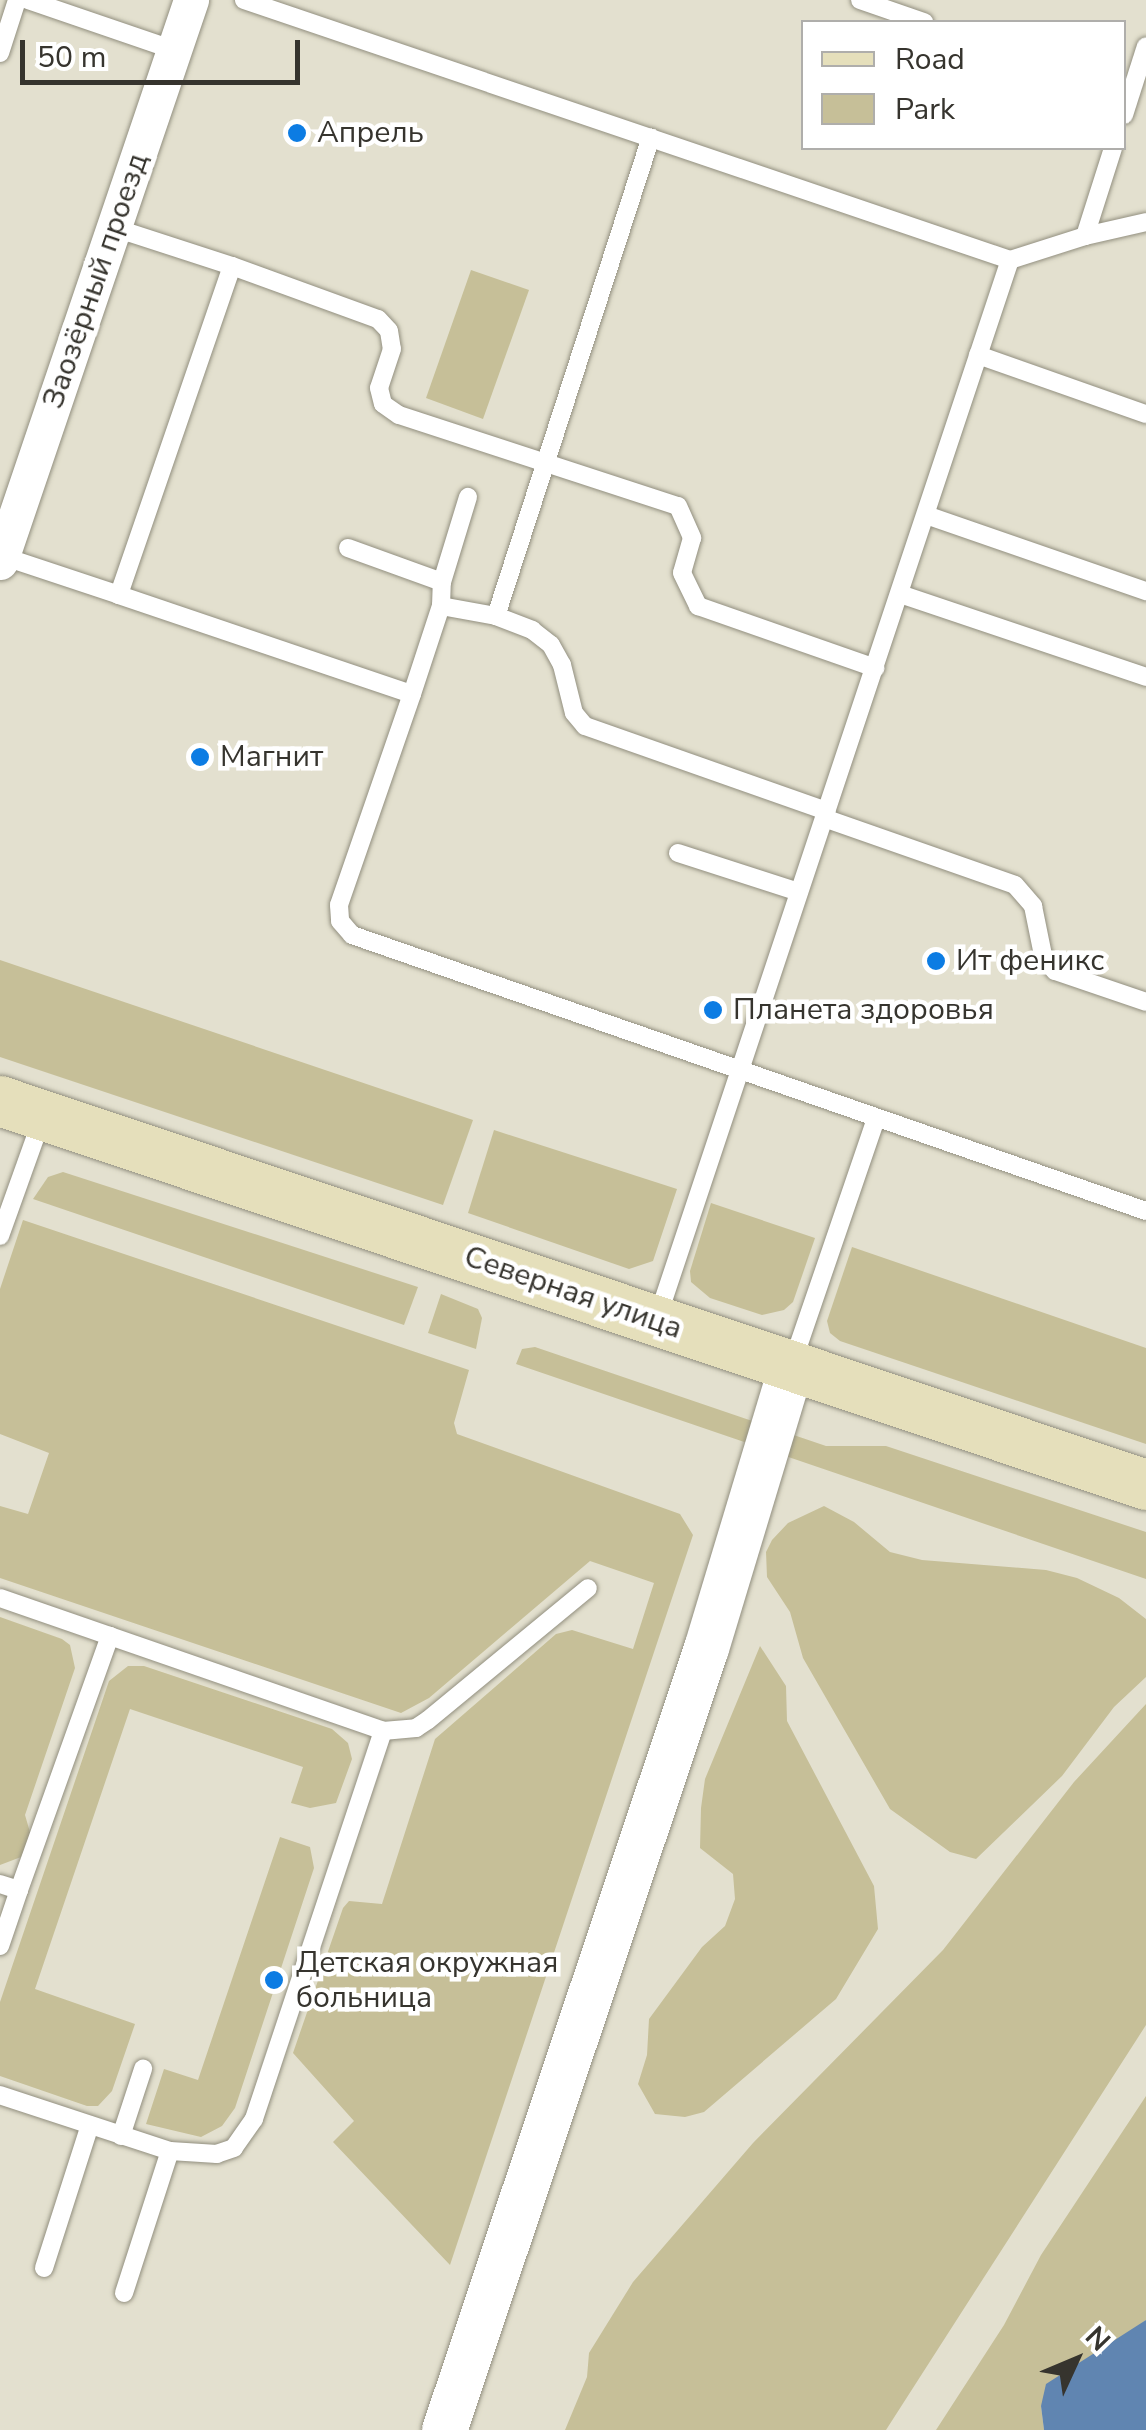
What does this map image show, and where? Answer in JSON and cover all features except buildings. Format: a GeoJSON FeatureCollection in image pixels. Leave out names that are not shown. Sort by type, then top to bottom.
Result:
{"type":"FeatureCollection","features":[{"type":"Feature","properties":{"kind":"main road","name":"Северная улица"},"geometry":{"type":"LineString","coordinates":[[21,1108],[1146,1485]]}},
{"type":"Feature","properties":{"kind":"street","name":"Заозёрный проезд"},"geometry":{"type":"LineString","coordinates":[[1,559],[191,0]]}},
{"type":"Feature","properties":{"kind":"street"},"geometry":{"type":"LineString","coordinates":[[444,2430],[706,1648],[792,1366]]}},
{"type":"Feature","properties":{"kind":"lane"},"geometry":{"type":"LineString","coordinates":[[0,53],[17,0]]}},
{"type":"Feature","properties":{"kind":"lane"},"geometry":{"type":"LineString","coordinates":[[28,0],[174,50]]}},
{"type":"Feature","properties":{"kind":"lane"},"geometry":{"type":"LineString","coordinates":[[244,0],[1010,260],[1146,222]]}},
{"type":"Feature","properties":{"kind":"lane"},"geometry":{"type":"LineString","coordinates":[[860,0],[918,20]]}},
{"type":"Feature","properties":{"kind":"lane"},"geometry":{"type":"LineString","coordinates":[[1126,109],[1146,46]]}},
{"type":"Feature","properties":{"kind":"lane"},"geometry":{"type":"LineString","coordinates":[[496,616],[652,137]]}},
{"type":"Feature","properties":{"kind":"lane"},"geometry":{"type":"LineString","coordinates":[[1085,236],[1112,150]]}},
{"type":"Feature","properties":{"kind":"lane"},"geometry":{"type":"LineString","coordinates":[[115,228],[378,319],[389,331],[392,349],[379,388],[382,404],[399,415],[678,506],[692,538],[682,572],[698,606],[875,668]]}},
{"type":"Feature","properties":{"kind":"lane"},"geometry":{"type":"LineString","coordinates":[[656,1321],[1010,260]]}},
{"type":"Feature","properties":{"kind":"lane"},"geometry":{"type":"LineString","coordinates":[[119,596],[232,266]]}},
{"type":"Feature","properties":{"kind":"lane"},"geometry":{"type":"LineString","coordinates":[[978,355],[1146,414]]}},
{"type":"Feature","properties":{"kind":"lane"},"geometry":{"type":"LineString","coordinates":[[468,497],[442,582],[441,606],[339,905],[340,921],[352,935],[1146,1211]]}},
{"type":"Feature","properties":{"kind":"lane"},"geometry":{"type":"LineString","coordinates":[[926,515],[1146,591]]}},
{"type":"Feature","properties":{"kind":"lane"},"geometry":{"type":"LineString","coordinates":[[348,548],[442,582]]}},
{"type":"Feature","properties":{"kind":"lane"},"geometry":{"type":"LineString","coordinates":[[1,559],[412,694]]}},
{"type":"Feature","properties":{"kind":"lane"},"geometry":{"type":"LineString","coordinates":[[900,594],[1146,676]]}},
{"type":"Feature","properties":{"kind":"lane"},"geometry":{"type":"LineString","coordinates":[[441,606],[496,616],[532,630],[551,646],[562,666],[574,713],[586,726],[1015,885],[1033,906],[1043,955],[1056,971],[1146,1002]]}},
{"type":"Feature","properties":{"kind":"lane"},"geometry":{"type":"LineString","coordinates":[[678,853],[799,892]]}},
{"type":"Feature","properties":{"kind":"lane"},"geometry":{"type":"LineString","coordinates":[[0,1236],[21,1108]]}},
{"type":"Feature","properties":{"kind":"lane"},"geometry":{"type":"LineString","coordinates":[[792,1366],[876,1119]]}},
{"type":"Feature","properties":{"kind":"lane"},"geometry":{"type":"LineString","coordinates":[[0,1598],[383,1731],[416,1728],[428,1720],[588,1588]]}},
{"type":"Feature","properties":{"kind":"lane"},"geometry":{"type":"LineString","coordinates":[[0,1946],[110,1636]]}},
{"type":"Feature","properties":{"kind":"lane"},"geometry":{"type":"LineString","coordinates":[[0,2095],[170,2152],[217,2154],[234,2148],[246,2134],[383,1731]]}},
{"type":"Feature","properties":{"kind":"lane"},"geometry":{"type":"LineString","coordinates":[[0,1884],[18,1890]]}},
{"type":"Feature","properties":{"kind":"lane"},"geometry":{"type":"LineString","coordinates":[[121,2136],[143,2069]]}},
{"type":"Feature","properties":{"kind":"lane"},"geometry":{"type":"LineString","coordinates":[[44,2268],[90,2125]]}},
{"type":"Feature","properties":{"kind":"lane"},"geometry":{"type":"LineString","coordinates":[[124,2293],[170,2152]]}},
{"type":"Feature","properties":{"kind":"green space"},"geometry":{"type":"Polygon","coordinates":[[[471,270],[529,290],[483,419],[426,398],[471,270]]]}},
{"type":"Feature","properties":{"kind":"green space"},"geometry":{"type":"Polygon","coordinates":[[[0,960],[473,1120],[443,1205],[0,1057],[0,960]]]}},
{"type":"Feature","properties":{"kind":"green space"},"geometry":{"type":"Polygon","coordinates":[[[494,1130],[677,1189],[653,1261],[629,1269],[468,1213],[494,1130]]]}},
{"type":"Feature","properties":{"kind":"green space"},"geometry":{"type":"Polygon","coordinates":[[[63,1172],[418,1287],[404,1325],[33,1199],[48,1177],[63,1172]]]}},
{"type":"Feature","properties":{"kind":"green space"},"geometry":{"type":"Polygon","coordinates":[[[711,1203],[815,1238],[793,1302],[784,1310],[762,1315],[710,1298],[691,1282],[690,1271],[711,1203]]]}},
{"type":"Feature","properties":{"kind":"green space"},"geometry":{"type":"Polygon","coordinates":[[[23,1220],[469,1370],[454,1423],[457,1434],[680,1514],[693,1535],[450,2265],[333,2142],[354,2121],[293,2053],[343,1908],[349,1901],[382,1904],[435,1739],[556,1634],[572,1630],[633,1649],[654,1583],[590,1561],[429,1698],[401,1713],[0,1578],[0,1506],[28,1514],[49,1453],[0,1434],[0,1289],[23,1220]]]}},
{"type":"Feature","properties":{"kind":"green space"},"geometry":{"type":"Polygon","coordinates":[[[852,1247],[1146,1348],[1146,1444],[840,1341],[830,1333],[827,1321],[852,1247]]]}},
{"type":"Feature","properties":{"kind":"green space"},"geometry":{"type":"Polygon","coordinates":[[[441,1294],[478,1309],[482,1318],[476,1349],[428,1333],[441,1294]]]}},
{"type":"Feature","properties":{"kind":"green space"},"geometry":{"type":"Polygon","coordinates":[[[535,1347],[826,1446],[886,1446],[1146,1532],[1146,1579],[516,1364],[522,1349],[535,1347]]]}},
{"type":"Feature","properties":{"kind":"green space"},"geometry":{"type":"Polygon","coordinates":[[[824,1506],[854,1522],[890,1552],[922,1560],[1046,1570],[1077,1578],[1119,1598],[1146,1619],[1146,1677],[1114,1707],[1062,1776],[976,1859],[950,1852],[890,1809],[803,1658],[790,1612],[767,1577],[766,1552],[772,1540],[788,1523],[824,1506]]]}},
{"type":"Feature","properties":{"kind":"green space"},"geometry":{"type":"Polygon","coordinates":[[[0,1617],[62,1639],[70,1645],[75,1668],[25,1815],[32,1839],[21,1857],[0,1865],[0,1617]]]}},
{"type":"Feature","properties":{"kind":"green space"},"geometry":{"type":"Polygon","coordinates":[[[760,1646],[786,1686],[787,1721],[874,1886],[878,1929],[836,1999],[704,2112],[685,2117],[655,2114],[638,2084],[647,2055],[649,2019],[702,1947],[725,1926],[735,1899],[733,1874],[700,1848],[701,1808],[705,1779],[760,1646]]]}},
{"type":"Feature","properties":{"kind":"green space"},"geometry":{"type":"Polygon","coordinates":[[[128,1666],[144,1666],[332,1729],[348,1743],[352,1759],[336,1803],[310,1808],[291,1803],[303,1767],[130,1709],[35,1989],[135,2024],[112,2091],[98,2106],[87,2106],[0,2076],[0,2002],[109,1681],[128,1666]]]}},
{"type":"Feature","properties":{"kind":"green space"},"geometry":{"type":"Polygon","coordinates":[[[1146,1704],[1146,2025],[886,2430],[565,2430],[587,2377],[589,2353],[633,2282],[753,2143],[943,1950],[1074,1782],[1146,1704]]]}},
{"type":"Feature","properties":{"kind":"green space"},"geometry":{"type":"Polygon","coordinates":[[[280,1837],[310,1847],[314,1868],[235,2108],[222,2126],[201,2137],[146,2124],[164,2069],[198,2080],[280,1837]]]}},
{"type":"Feature","properties":{"kind":"green space"},"geometry":{"type":"Polygon","coordinates":[[[1146,2096],[1146,2320],[1041,2406],[1044,2430],[936,2430],[1004,2325],[1041,2255],[1146,2096]]]}},
{"type":"Feature","properties":{"kind":"water"},"geometry":{"type":"Polygon","coordinates":[[[1146,2320],[1146,2430],[1044,2430],[1041,2406],[1046,2384],[1146,2320]]]}},
{"type":"Feature","properties":{"kind":"place","name":"Апрель"},"geometry":{"type":"Point","coordinates":[297,133]}},
{"type":"Feature","properties":{"kind":"place","name":"Магнит"},"geometry":{"type":"Point","coordinates":[200,757]}},
{"type":"Feature","properties":{"kind":"place","name":"Ит феникс"},"geometry":{"type":"Point","coordinates":[936,961]}},
{"type":"Feature","properties":{"kind":"place","name":"Планета здоровья"},"geometry":{"type":"Point","coordinates":[713,1010]}},
{"type":"Feature","properties":{"kind":"place","name":"Детская окружная больница"},"geometry":{"type":"Point","coordinates":[274,1980]}}]}
